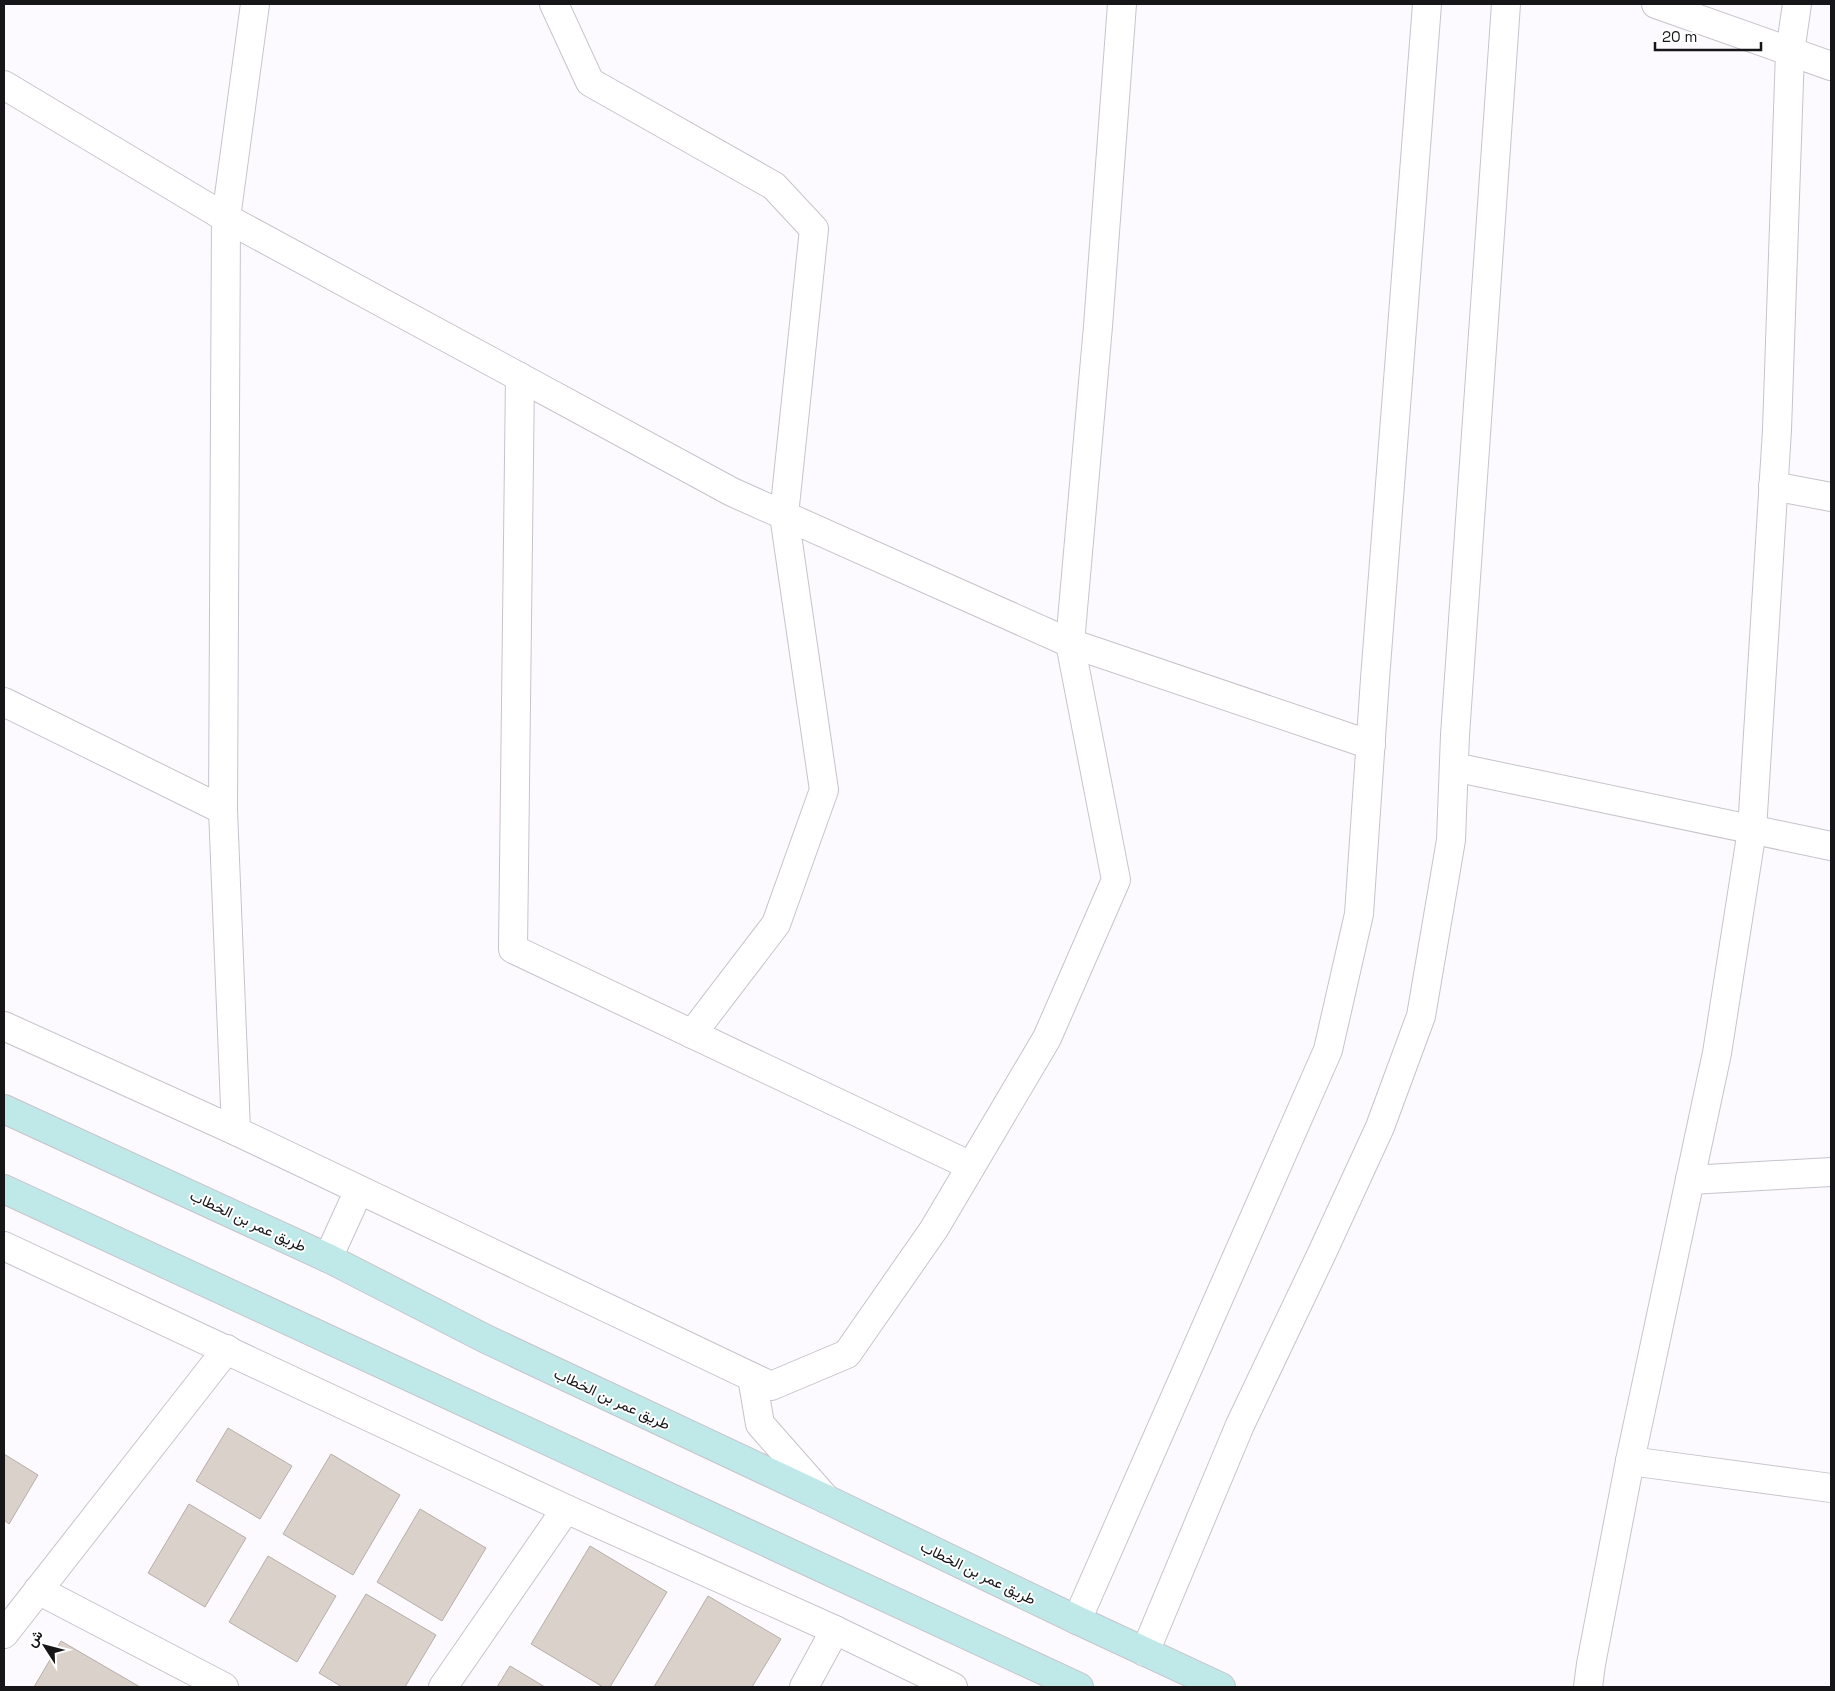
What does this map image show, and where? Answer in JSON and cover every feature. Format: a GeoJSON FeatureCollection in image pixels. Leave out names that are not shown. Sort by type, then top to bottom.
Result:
{"type":"FeatureCollection","features":[{"type":"Feature","properties":{"kind":"main road","name":"طريق عمر بن الخطاب"},"geometry":{"type":"LineString","coordinates":[[4,1109],[328,1258],[486,1339],[1221,1687]]}},
{"type":"Feature","properties":{"kind":"main road"},"geometry":{"type":"LineString","coordinates":[[4,1189],[1079,1687]]}},
{"type":"Feature","properties":{"kind":"street"},"geometry":{"type":"LineString","coordinates":[[236,1131],[223,810],[226,218],[255,4]]}},
{"type":"Feature","properties":{"kind":"street"},"geometry":{"type":"LineString","coordinates":[[554,4],[590,82],[774,186],[814,230],[784,515],[824,790],[776,924],[692,1034]]}},
{"type":"Feature","properties":{"kind":"street"},"geometry":{"type":"LineString","coordinates":[[4,1026],[236,1131],[771,1386],[847,1354],[934,1228],[1047,1038],[1116,880],[1070,643],[1098,326],[1122,4]]}},
{"type":"Feature","properties":{"kind":"street"},"geometry":{"type":"LineString","coordinates":[[1077,1620],[1328,1050],[1359,914],[1370,745],[1427,4]]}},
{"type":"Feature","properties":{"kind":"street"},"geometry":{"type":"LineString","coordinates":[[1145,1652],[1240,1426],[1380,1127],[1421,1016],[1451,840],[1455,735],[1506,4]]}},
{"type":"Feature","properties":{"kind":"street"},"geometry":{"type":"LineString","coordinates":[[1656,4],[1831,66]]}},
{"type":"Feature","properties":{"kind":"street"},"geometry":{"type":"LineString","coordinates":[[1588,1687],[1630,1460],[1717,1053],[1752,830],[1777,430],[1790,52],[1797,4]]}},
{"type":"Feature","properties":{"kind":"street"},"geometry":{"type":"LineString","coordinates":[[4,85],[226,218],[732,492],[1070,643],[1370,745]]}},
{"type":"Feature","properties":{"kind":"street"},"geometry":{"type":"LineString","coordinates":[[520,377],[513,949],[971,1166]]}},
{"type":"Feature","properties":{"kind":"street"},"geometry":{"type":"LineString","coordinates":[[1773,486],[1831,497]]}},
{"type":"Feature","properties":{"kind":"street"},"geometry":{"type":"LineString","coordinates":[[4,702],[223,810]]}},
{"type":"Feature","properties":{"kind":"street"},"geometry":{"type":"LineString","coordinates":[[1454,767],[1831,846]]}},
{"type":"Feature","properties":{"kind":"street"},"geometry":{"type":"LineString","coordinates":[[1690,1180],[1831,1172]]}},
{"type":"Feature","properties":{"kind":"street"},"geometry":{"type":"LineString","coordinates":[[328,1258],[359,1190]]}},
{"type":"Feature","properties":{"kind":"street"},"geometry":{"type":"LineString","coordinates":[[4,1246],[566,1509],[835,1630],[953,1687]]}},
{"type":"Feature","properties":{"kind":"street"},"geometry":{"type":"LineString","coordinates":[[4,1634],[227,1349]]}},
{"type":"Feature","properties":{"kind":"street"},"geometry":{"type":"LineString","coordinates":[[752,1377],[760,1424],[826,1499]]}},
{"type":"Feature","properties":{"kind":"street"},"geometry":{"type":"LineString","coordinates":[[1630,1460],[1831,1488]]}},
{"type":"Feature","properties":{"kind":"street"},"geometry":{"type":"LineString","coordinates":[[443,1687],[566,1509]]}},
{"type":"Feature","properties":{"kind":"street"},"geometry":{"type":"LineString","coordinates":[[38,1590],[224,1687]]}},
{"type":"Feature","properties":{"kind":"street"},"geometry":{"type":"LineString","coordinates":[[804,1687],[835,1630]]}},
{"type":"Feature","properties":{"kind":"building"},"geometry":{"type":"Polygon","coordinates":[[[228,1428],[292,1466],[260,1519],[196,1481],[228,1428]]]}},
{"type":"Feature","properties":{"kind":"building"},"geometry":{"type":"Polygon","coordinates":[[[4,1454],[38,1475],[9,1524],[4,1520],[4,1454]]]}},
{"type":"Feature","properties":{"kind":"building"},"geometry":{"type":"Polygon","coordinates":[[[331,1454],[400,1495],[353,1575],[283,1534],[331,1454]]]}},
{"type":"Feature","properties":{"kind":"building"},"geometry":{"type":"Polygon","coordinates":[[[189,1504],[246,1538],[205,1607],[148,1573],[189,1504]]]}},
{"type":"Feature","properties":{"kind":"building"},"geometry":{"type":"Polygon","coordinates":[[[420,1509],[486,1548],[442,1621],[377,1582],[420,1509]]]}},
{"type":"Feature","properties":{"kind":"building"},"geometry":{"type":"Polygon","coordinates":[[[590,1546],[667,1592],[610,1687],[603,1687],[531,1644],[590,1546]]]}},
{"type":"Feature","properties":{"kind":"building"},"geometry":{"type":"Polygon","coordinates":[[[268,1556],[336,1596],[297,1662],[229,1622],[268,1556]]]}},
{"type":"Feature","properties":{"kind":"building"},"geometry":{"type":"Polygon","coordinates":[[[366,1594],[436,1635],[405,1687],[342,1687],[319,1673],[366,1594]]]}},
{"type":"Feature","properties":{"kind":"building"},"geometry":{"type":"Polygon","coordinates":[[[708,1596],[781,1639],[752,1687],[654,1687],[708,1596]]]}},
{"type":"Feature","properties":{"kind":"building"},"geometry":{"type":"Polygon","coordinates":[[[61,1641],[140,1687],[34,1687],[61,1641]]]}},
{"type":"Feature","properties":{"kind":"building"},"geometry":{"type":"Polygon","coordinates":[[[510,1666],[545,1687],[497,1687],[510,1666]]]}}]}
